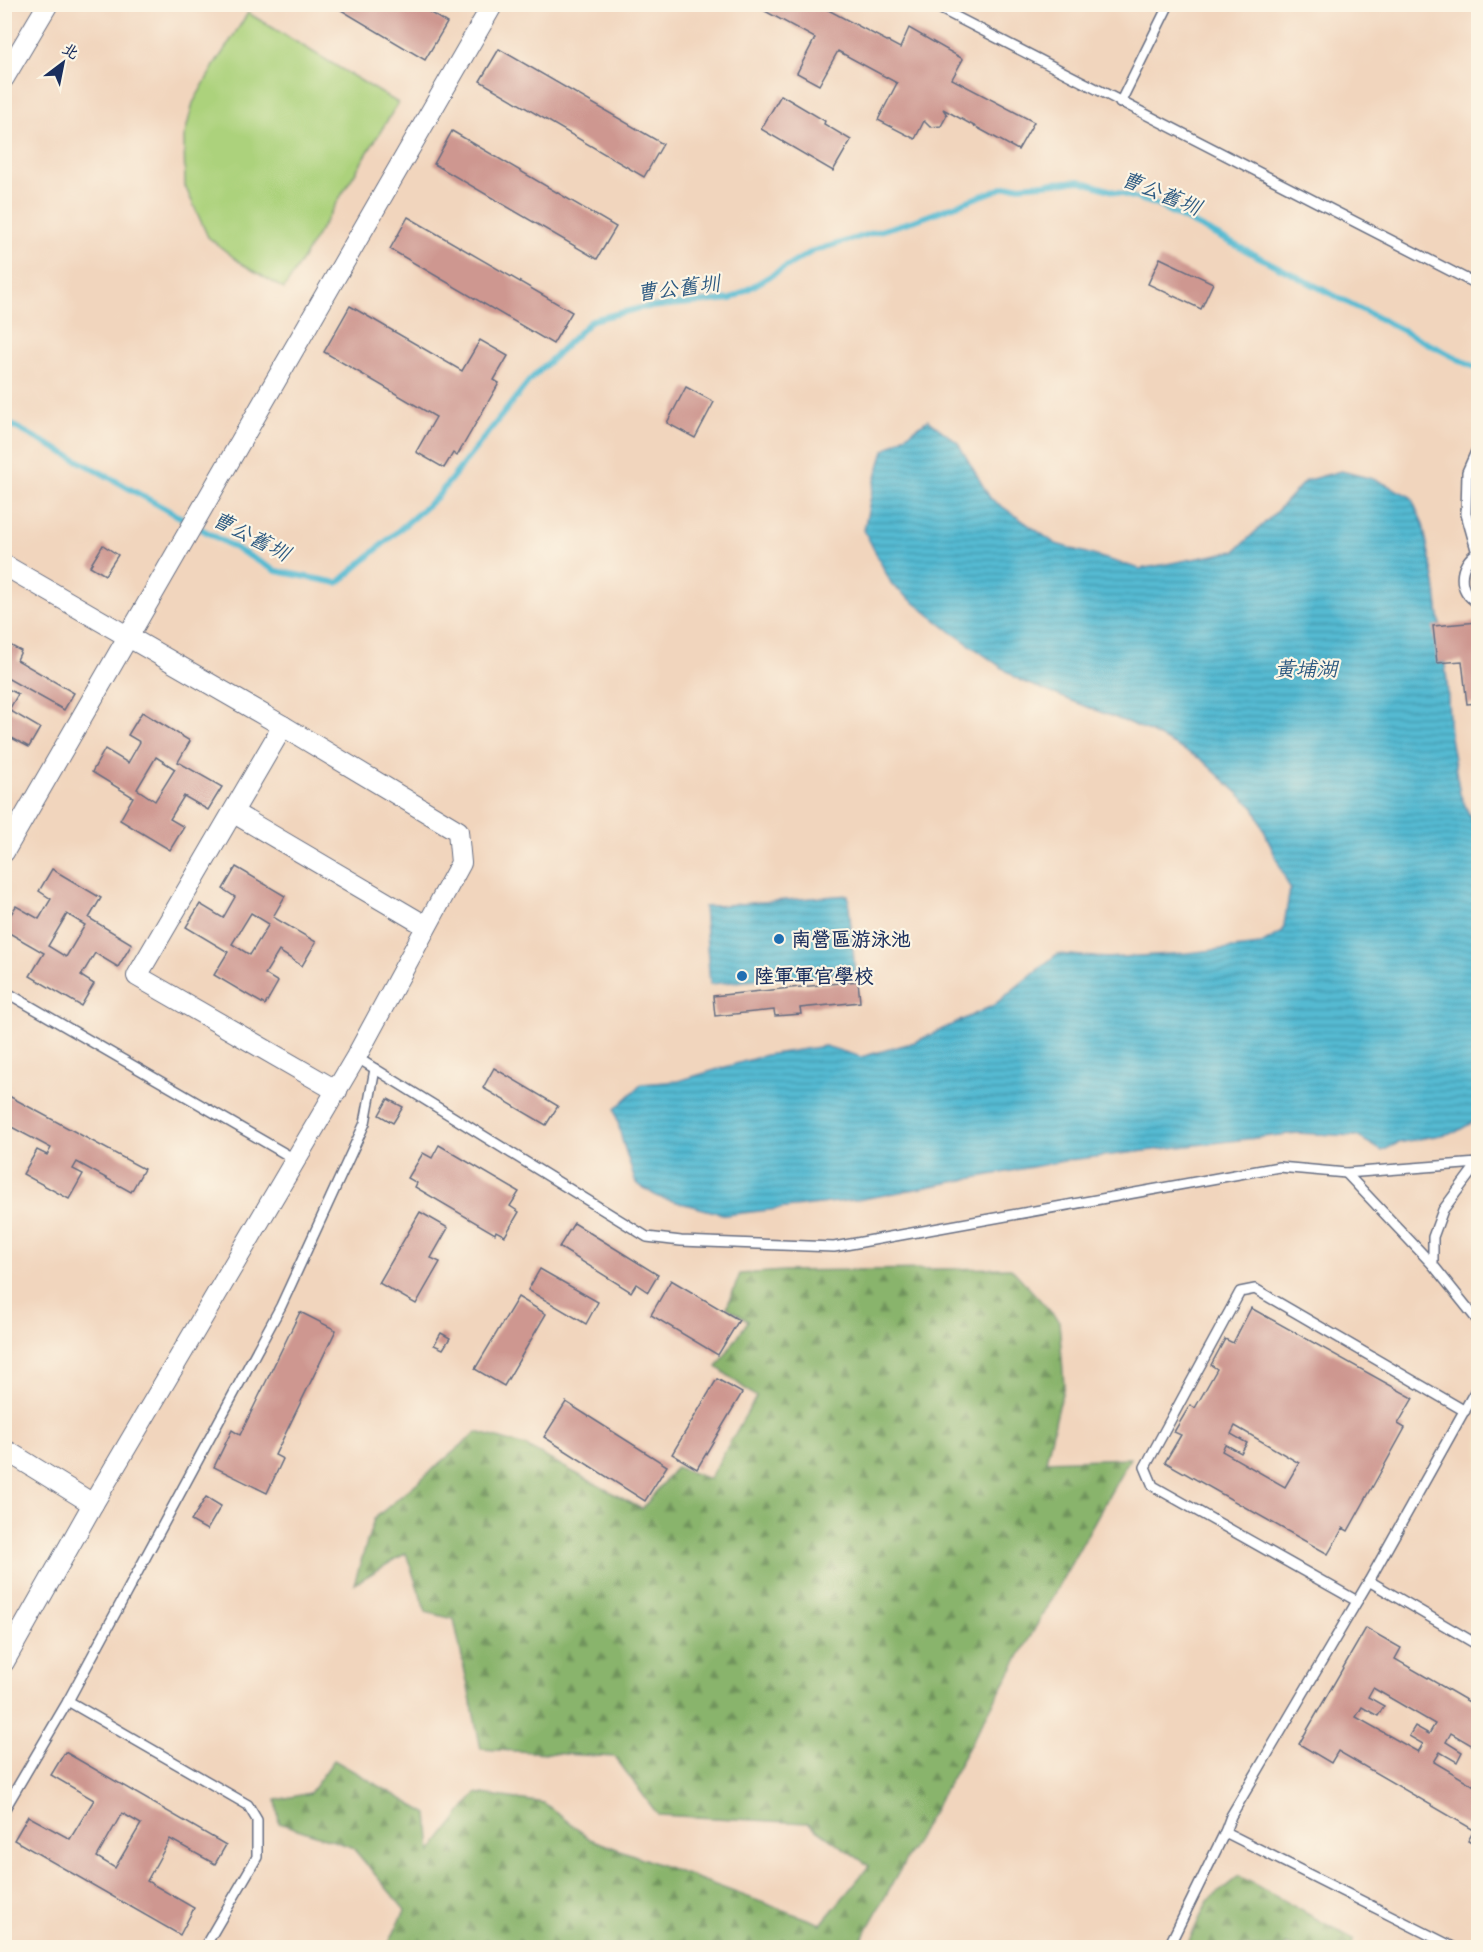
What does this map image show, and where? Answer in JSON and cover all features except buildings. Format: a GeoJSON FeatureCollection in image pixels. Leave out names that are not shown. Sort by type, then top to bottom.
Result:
{"type":"FeatureCollection","features":[{"type":"Feature","properties":{"kind":"street"},"geometry":{"type":"LineString","coordinates":[[4,78],[48,4]]}},
{"type":"Feature","properties":{"kind":"street"},"geometry":{"type":"LineString","coordinates":[[4,852],[493,4]]}},
{"type":"Feature","properties":{"kind":"street"},"geometry":{"type":"LineString","coordinates":[[4,565],[283,726],[458,831],[460,863],[356,1058],[93,1504],[4,1662]]}},
{"type":"Feature","properties":{"kind":"street"},"geometry":{"type":"LineString","coordinates":[[283,726],[137,976],[337,1091]]}},
{"type":"Feature","properties":{"kind":"street"},"geometry":{"type":"LineString","coordinates":[[234,813],[426,926]]}},
{"type":"Feature","properties":{"kind":"street"},"geometry":{"type":"LineString","coordinates":[[4,1449],[93,1504]]}},
{"type":"Feature","properties":{"kind":"lane"},"geometry":{"type":"LineString","coordinates":[[931,4],[1120,103],[1479,285]]}},
{"type":"Feature","properties":{"kind":"lane"},"geometry":{"type":"LineString","coordinates":[[1120,103],[1169,4]]}},
{"type":"Feature","properties":{"kind":"lane"},"geometry":{"type":"LineString","coordinates":[[1479,447],[1467,472],[1466,504],[1466,514],[1478,552],[1469,558],[1462,577],[1463,586],[1468,595],[1479,603]]}},
{"type":"Feature","properties":{"kind":"lane"},"geometry":{"type":"LineString","coordinates":[[4,990],[296,1160]]}},
{"type":"Feature","properties":{"kind":"lane"},"geometry":{"type":"LineString","coordinates":[[356,1058],[647,1237],[681,1241],[834,1247],[1279,1167],[1346,1173],[1478,1163]]}},
{"type":"Feature","properties":{"kind":"lane"},"geometry":{"type":"LineString","coordinates":[[4,1810],[68,1701],[281,1306],[365,1123],[375,1069]]}},
{"type":"Feature","properties":{"kind":"lane"},"geometry":{"type":"LineString","coordinates":[[1433,1265],[1433,1237],[1443,1210],[1478,1163]]}},
{"type":"Feature","properties":{"kind":"lane"},"geometry":{"type":"LineString","coordinates":[[1346,1173],[1433,1265],[1479,1321]]}},
{"type":"Feature","properties":{"kind":"lane"},"geometry":{"type":"LineString","coordinates":[[1357,1601],[1153,1486],[1145,1467],[1240,1292],[1255,1289],[1465,1411]]}},
{"type":"Feature","properties":{"kind":"lane"},"geometry":{"type":"LineString","coordinates":[[1168,1947],[1231,1816],[1369,1581],[1479,1386]]}},
{"type":"Feature","properties":{"kind":"lane"},"geometry":{"type":"LineString","coordinates":[[1369,1581],[1479,1645]]}},
{"type":"Feature","properties":{"kind":"lane"},"geometry":{"type":"LineString","coordinates":[[68,1701],[248,1805],[257,1820],[257,1857],[204,1947]]}},
{"type":"Feature","properties":{"kind":"lane"},"geometry":{"type":"LineString","coordinates":[[1225,1832],[1455,1947]]}},
{"type":"Feature","properties":{"kind":"shaded area","name":"陸軍軍官學校"},"geometry":{"type":"Polygon","coordinates":[[[5,5],[1478,5],[1478,1947],[5,1947],[5,5]]]}},
{"type":"Feature","properties":{"kind":"green space"},"geometry":{"type":"Polygon","coordinates":[[[248,13],[398,103],[284,289],[242,264],[208,237],[185,186],[184,138],[193,103],[248,13]]]}},
{"type":"Feature","properties":{"kind":"green space"},"geometry":{"type":"Polygon","coordinates":[[[1011,1268],[1059,1321],[1064,1385],[1046,1461],[1130,1458],[857,1947],[387,1947],[405,1910],[352,1847],[279,1823],[276,1800],[310,1793],[334,1760],[428,1814],[431,1852],[476,1793],[544,1803],[590,1839],[821,1924],[869,1866],[808,1823],[658,1815],[615,1757],[481,1749],[454,1619],[426,1612],[406,1553],[354,1584],[374,1519],[477,1432],[525,1446],[642,1509],[676,1467],[709,1479],[756,1397],[717,1367],[748,1321],[727,1307],[740,1274],[784,1271],[1011,1268]]]}},
{"type":"Feature","properties":{"kind":"green space"},"geometry":{"type":"Polygon","coordinates":[[[1239,1876],[1353,1939],[1352,1947],[1294,1948],[1286,1945],[1285,1948],[1186,1947],[1208,1901],[1239,1876]]]}},
{"type":"Feature","properties":{"kind":"water","name":"黃埔湖"},"geometry":{"type":"Polygon","coordinates":[[[928,420],[958,443],[990,498],[1056,544],[1140,569],[1235,551],[1305,481],[1341,471],[1377,480],[1411,497],[1423,524],[1435,583],[1447,681],[1450,737],[1460,794],[1478,834],[1478,1119],[1456,1132],[1398,1143],[1382,1151],[1357,1136],[1297,1133],[1069,1160],[863,1199],[726,1215],[658,1197],[636,1183],[615,1109],[642,1084],[678,1081],[766,1055],[825,1046],[861,1057],[915,1042],[994,1005],[1057,954],[1107,958],[1187,953],[1260,945],[1283,931],[1290,889],[1254,808],[1201,759],[1144,729],[1021,681],[950,631],[892,585],[864,530],[873,487],[884,451],[928,420]]]}},
{"type":"Feature","properties":{"kind":"water","name":"南營區游泳池"},"geometry":{"type":"Polygon","coordinates":[[[848,895],[855,972],[710,984],[704,907],[848,895]]]}},
{"type":"Feature","properties":{"kind":"waterway","name":"曹公舊圳"},"geometry":{"type":"LineString","coordinates":[[4,421],[276,571],[338,583],[437,497],[529,381],[592,320],[640,308],[731,299],[813,251],[919,219],[1005,187],[1080,181],[1155,204],[1478,369]]}},
{"type":"Feature","properties":{"kind":"place","name":"南營區游泳池"},"geometry":{"type":"Point","coordinates":[779,939]}},
{"type":"Feature","properties":{"kind":"place","name":"陸軍軍官學校"},"geometry":{"type":"Point","coordinates":[742,976]}}]}
